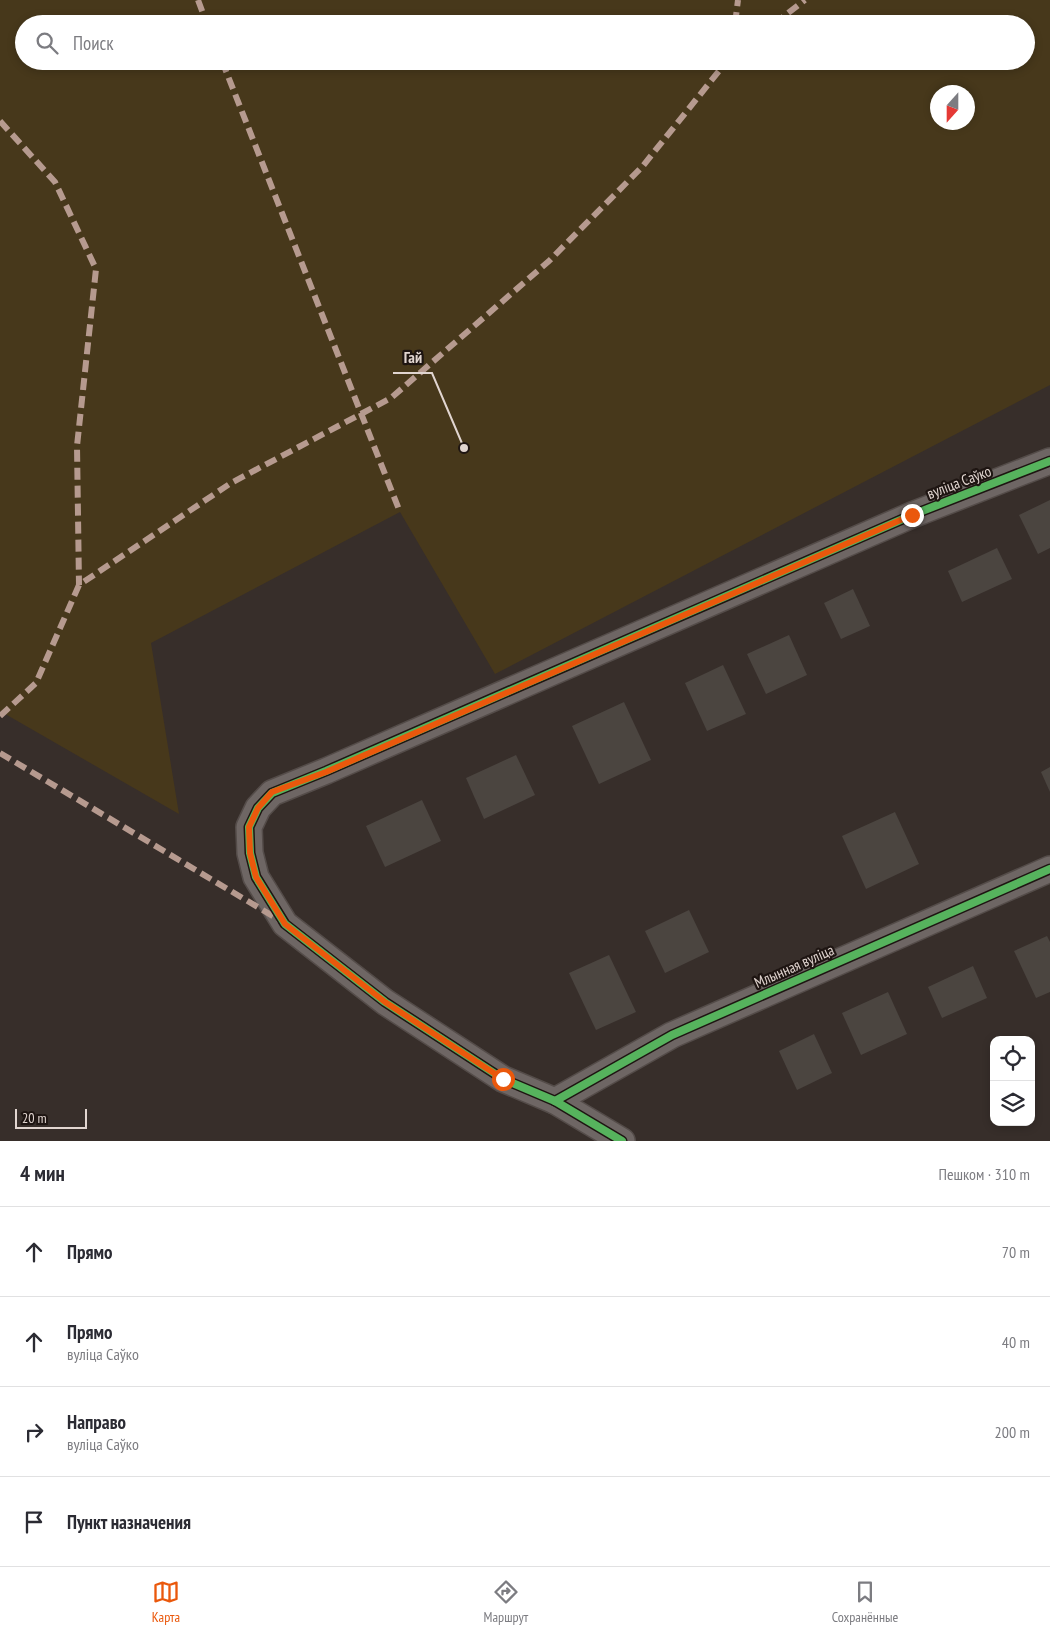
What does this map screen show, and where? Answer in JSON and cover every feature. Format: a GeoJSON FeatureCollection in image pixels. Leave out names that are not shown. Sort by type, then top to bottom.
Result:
{"type":"FeatureCollection","features":[{"type":"Feature","properties":{"kind":"street","name":"вуліца Саўко"},"geometry":{"type":"LineString","coordinates":[[555,1101],[503,1079],[393,1008],[285,924],[256,877],[250,853],[249,827],[258,808],[272,792],[326,772],[912,515],[1050,461]]}},
{"type":"Feature","properties":{"kind":"street","name":"Млынная вуліца"},"geometry":{"type":"LineString","coordinates":[[555,1101],[672,1034],[1050,869]]}},
{"type":"Feature","properties":{"kind":"street"},"geometry":{"type":"LineString","coordinates":[[555,1101],[622,1141]]}},
{"type":"Feature","properties":{"kind":"shaded area"},"geometry":{"type":"Polygon","coordinates":[[[0,0],[1050,0],[1050,385],[495,674],[400,512],[151,643],[179,814],[0,711],[0,0]]]}},
{"type":"Feature","properties":{"kind":"building"},"geometry":{"type":"Polygon","coordinates":[[[1050,500],[1050,548],[1038,554],[1019,515],[1050,500]]]}},
{"type":"Feature","properties":{"kind":"building"},"geometry":{"type":"Polygon","coordinates":[[[997,548],[1012,579],[962,602],[948,571],[997,548]]]}},
{"type":"Feature","properties":{"kind":"building"},"geometry":{"type":"Polygon","coordinates":[[[853,589],[870,626],[841,639],[824,603],[853,589]]]}},
{"type":"Feature","properties":{"kind":"building"},"geometry":{"type":"Polygon","coordinates":[[[789,635],[807,675],[766,694],[747,654],[789,635]]]}},
{"type":"Feature","properties":{"kind":"building"},"geometry":{"type":"Polygon","coordinates":[[[723,665],[746,714],[707,731],[685,683],[723,665]]]}},
{"type":"Feature","properties":{"kind":"building"},"geometry":{"type":"Polygon","coordinates":[[[624,702],[651,760],[599,784],[572,726],[624,702]]]}},
{"type":"Feature","properties":{"kind":"building"},"geometry":{"type":"Polygon","coordinates":[[[516,755],[535,795],[484,819],[466,778],[516,755]]]}},
{"type":"Feature","properties":{"kind":"building"},"geometry":{"type":"Polygon","coordinates":[[[1050,767],[1050,792],[1041,772],[1050,767]]]}},
{"type":"Feature","properties":{"kind":"building"},"geometry":{"type":"Polygon","coordinates":[[[422,800],[441,841],[385,867],[366,826],[422,800]]]}},
{"type":"Feature","properties":{"kind":"building"},"geometry":{"type":"Polygon","coordinates":[[[895,812],[919,864],[866,889],[842,836],[895,812]]]}},
{"type":"Feature","properties":{"kind":"building"},"geometry":{"type":"Polygon","coordinates":[[[689,910],[709,952],[665,973],[645,931],[689,910]]]}},
{"type":"Feature","properties":{"kind":"building"},"geometry":{"type":"Polygon","coordinates":[[[1047,936],[1050,942],[1050,992],[1036,998],[1014,951],[1047,936]]]}},
{"type":"Feature","properties":{"kind":"building"},"geometry":{"type":"Polygon","coordinates":[[[609,955],[636,1012],[596,1030],[569,973],[609,955]]]}},
{"type":"Feature","properties":{"kind":"building"},"geometry":{"type":"Polygon","coordinates":[[[973,966],[987,998],[942,1018],[928,987],[973,966]]]}},
{"type":"Feature","properties":{"kind":"building"},"geometry":{"type":"Polygon","coordinates":[[[888,992],[907,1034],[861,1055],[842,1013],[888,992]]]}},
{"type":"Feature","properties":{"kind":"building"},"geometry":{"type":"Polygon","coordinates":[[[814,1034],[832,1073],[797,1090],[779,1051],[814,1034]]]}},
{"type":"Feature","properties":{"kind":"marked path"},"geometry":{"type":"LineString","coordinates":[[198,0],[204,15]]}},
{"type":"Feature","properties":{"kind":"marked path"},"geometry":{"type":"LineString","coordinates":[[736,15],[738,0]]}},
{"type":"Feature","properties":{"kind":"marked path"},"geometry":{"type":"LineString","coordinates":[[786,15],[805,0]]}},
{"type":"Feature","properties":{"kind":"marked path"},"geometry":{"type":"LineString","coordinates":[[226,70],[400,512]]}},
{"type":"Feature","properties":{"kind":"marked path"},"geometry":{"type":"LineString","coordinates":[[0,716],[36,683],[79,585],[231,483],[391,398],[549,261],[642,167],[720,70]]}},
{"type":"Feature","properties":{"kind":"marked path"},"geometry":{"type":"LineString","coordinates":[[0,121],[55,182],[96,269],[77,446],[79,585]]}},
{"type":"Feature","properties":{"kind":"marked path"},"geometry":{"type":"LineString","coordinates":[[0,753],[281,921]]}},
{"type":"Feature","properties":{"kind":"cycle path"},"geometry":{"type":"LineString","coordinates":[[622,1141],[555,1101],[503,1079],[385,1002],[285,924],[256,877],[250,853],[249,827],[258,808],[272,793],[912,515],[1050,461]]}},
{"type":"Feature","properties":{"kind":"cycle path"},"geometry":{"type":"LineString","coordinates":[[555,1101],[672,1035],[1050,869]]}},
{"type":"Feature","properties":{"kind":"place","name":"Гай"},"geometry":{"type":"Point","coordinates":[464,448]}},
{"type":"Feature","properties":{"kind":"route"},"geometry":{"type":"LineString","coordinates":[[503,1079],[385,1002],[285,924],[256,877],[250,853],[249,827],[258,808],[272,792],[326,772],[912,515]]}}]}
